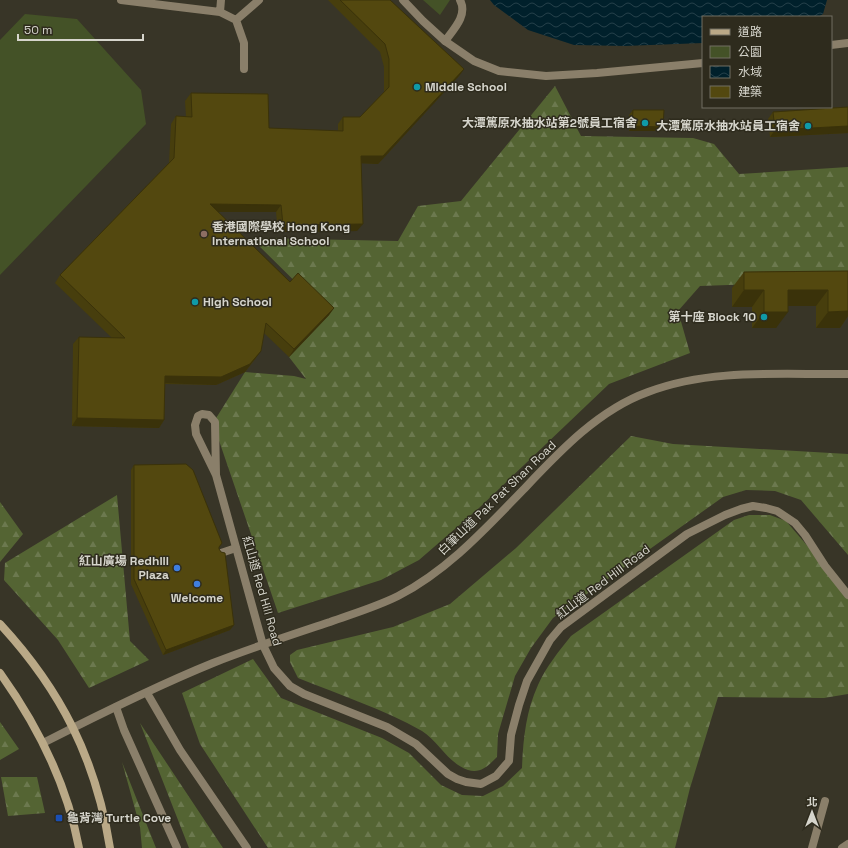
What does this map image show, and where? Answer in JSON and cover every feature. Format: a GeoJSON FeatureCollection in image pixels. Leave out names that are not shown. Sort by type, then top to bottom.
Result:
{"type":"FeatureCollection","features":[{"type":"Feature","properties":{"kind":"main road"},"geometry":{"type":"LineString","coordinates":[[0,624],[18,643],[39,671],[58,699],[73,727],[86,756],[97,787],[110,848]]}},
{"type":"Feature","properties":{"kind":"main road"},"geometry":{"type":"LineString","coordinates":[[0,673],[18,700],[43,743],[56,770],[67,798],[74,822],[79,848]]}},
{"type":"Feature","properties":{"kind":"street"},"geometry":{"type":"LineString","coordinates":[[121,0],[220,12],[236,20],[244,43],[244,69]]}},
{"type":"Feature","properties":{"kind":"street"},"geometry":{"type":"LineString","coordinates":[[220,0],[220,12]]}},
{"type":"Feature","properties":{"kind":"street"},"geometry":{"type":"LineString","coordinates":[[236,20],[260,0]]}},
{"type":"Feature","properties":{"kind":"street"},"geometry":{"type":"LineString","coordinates":[[403,0],[445,41],[474,61],[499,71],[546,76],[597,73],[702,63]]}},
{"type":"Feature","properties":{"kind":"street"},"geometry":{"type":"LineString","coordinates":[[445,41],[459,22],[462,14],[462,4],[460,0]]}},
{"type":"Feature","properties":{"kind":"street"},"geometry":{"type":"LineString","coordinates":[[832,45],[848,43]]}},
{"type":"Feature","properties":{"kind":"street","name":"白筆山道 Pak Pat Shan Road"},"geometry":{"type":"LineString","coordinates":[[43,743],[73,727],[212,664],[350,615],[396,596],[427,579],[476,539],[576,437],[607,413],[648,392],[668,386],[707,378],[750,375],[848,374]]}},
{"type":"Feature","properties":{"kind":"street","name":"紅山道 Red Hill Road"},"geometry":{"type":"LineString","coordinates":[[216,475],[215,422],[209,415],[202,414],[198,416],[195,425],[196,434],[216,475],[263,645],[274,668],[290,686],[304,694],[387,727],[416,744],[448,774],[466,782],[480,784],[496,776],[509,761],[511,735],[519,704],[527,681],[550,640],[562,627],[694,530],[747,507],[760,506],[777,511],[800,528],[828,570],[848,595]]}},
{"type":"Feature","properties":{"kind":"street"},"geometry":{"type":"LineString","coordinates":[[221,553],[236,548]]}},
{"type":"Feature","properties":{"kind":"street"},"geometry":{"type":"LineString","coordinates":[[147,693],[180,750],[247,848]]}},
{"type":"Feature","properties":{"kind":"street"},"geometry":{"type":"LineString","coordinates":[[116,707],[124,730],[177,848]]}},
{"type":"Feature","properties":{"kind":"street"},"geometry":{"type":"LineString","coordinates":[[812,848],[824,801]]}},
{"type":"Feature","properties":{"kind":"street"},"geometry":{"type":"LineString","coordinates":[[842,848],[848,844]]}},
{"type":"Feature","properties":{"kind":"green space"},"geometry":{"type":"Polygon","coordinates":[[[423,0],[450,0],[440,15],[423,0]]]}},
{"type":"Feature","properties":{"kind":"green space"},"geometry":{"type":"Polygon","coordinates":[[[25,14],[77,19],[141,90],[146,124],[0,275],[0,40],[25,14]]]}},
{"type":"Feature","properties":{"kind":"green space"},"geometry":{"type":"Polygon","coordinates":[[[555,86],[581,136],[693,138],[714,144],[739,174],[848,167],[848,281],[700,286],[678,311],[690,353],[609,384],[479,508],[419,560],[381,580],[278,613],[213,423],[245,372],[294,376],[306,379],[289,357],[329,315],[251,238],[398,241],[418,206],[461,201],[555,86]]]}},
{"type":"Feature","properties":{"kind":"green space"},"geometry":{"type":"Polygon","coordinates":[[[631,436],[673,444],[848,454],[848,555],[801,500],[775,491],[746,490],[723,497],[553,618],[531,648],[515,676],[498,734],[497,757],[484,768],[477,771],[468,770],[461,767],[422,731],[407,723],[377,709],[298,678],[290,662],[290,655],[297,650],[393,627],[450,604],[516,548],[631,436]]]}},
{"type":"Feature","properties":{"kind":"green space"},"geometry":{"type":"Polygon","coordinates":[[[117,495],[130,641],[149,660],[89,688],[58,640],[4,580],[5,563],[117,495]]]}},
{"type":"Feature","properties":{"kind":"green space"},"geometry":{"type":"Polygon","coordinates":[[[0,502],[23,534],[0,562],[0,502]]]}},
{"type":"Feature","properties":{"kind":"green space"},"geometry":{"type":"Polygon","coordinates":[[[749,515],[770,515],[786,521],[848,593],[848,694],[824,698],[718,697],[690,788],[675,848],[268,848],[200,744],[182,693],[253,659],[281,698],[382,738],[409,753],[441,785],[462,795],[483,796],[503,786],[522,768],[526,726],[534,695],[541,678],[557,653],[571,636],[734,520],[749,515]]]}},
{"type":"Feature","properties":{"kind":"green space"},"geometry":{"type":"Polygon","coordinates":[[[0,722],[19,749],[0,760],[0,722]]]}},
{"type":"Feature","properties":{"kind":"green space"},"geometry":{"type":"Polygon","coordinates":[[[140,723],[223,848],[189,848],[140,723]]]}},
{"type":"Feature","properties":{"kind":"green space"},"geometry":{"type":"Polygon","coordinates":[[[122,762],[156,848],[142,848],[140,827],[122,762]]]}},
{"type":"Feature","properties":{"kind":"green space"},"geometry":{"type":"Polygon","coordinates":[[[1,777],[37,777],[45,813],[8,816],[1,777]]]}},
{"type":"Feature","properties":{"kind":"water"},"geometry":{"type":"Polygon","coordinates":[[[490,0],[827,0],[823,14],[820,16],[702,16],[702,43],[625,46],[574,45],[528,30],[494,5],[490,0]]]}},
{"type":"Feature","properties":{"kind":"building"},"geometry":{"type":"Polygon","coordinates":[[[340,0],[390,0],[464,69],[383,156],[361,156],[363,224],[283,225],[281,205],[210,204],[290,282],[298,273],[334,308],[294,349],[266,323],[261,351],[250,364],[221,377],[165,376],[164,420],[77,418],[79,337],[125,338],[60,275],[174,158],[176,116],[192,117],[191,93],[268,94],[269,128],[343,131],[343,117],[360,117],[389,87],[389,59],[385,44],[340,0]]]}},
{"type":"Feature","properties":{"kind":"building","name":"大潭篤原水抽水站員工宿舍"},"geometry":{"type":"Polygon","coordinates":[[[848,107],[848,126],[775,130],[773,112],[848,107]]]}},
{"type":"Feature","properties":{"kind":"building","name":"大潭篤原水抽水站第2號員工宿舍"},"geometry":{"type":"Polygon","coordinates":[[[633,110],[664,110],[663,127],[632,126],[633,110]]]}},
{"type":"Feature","properties":{"kind":"building"},"geometry":{"type":"Polygon","coordinates":[[[848,271],[848,311],[828,312],[828,290],[788,290],[788,312],[764,312],[764,290],[744,290],[744,272],[848,271]]]}},
{"type":"Feature","properties":{"kind":"building","name":"紅山廣場 Redhill Plaza"},"geometry":{"type":"Polygon","coordinates":[[[186,464],[193,470],[222,543],[219,549],[221,552],[225,553],[234,625],[166,650],[134,579],[134,465],[186,464]]]}},
{"type":"Feature","properties":{"kind":"place","name":"Middle School"},"geometry":{"type":"Point","coordinates":[417,87]}},
{"type":"Feature","properties":{"kind":"place","name":"大潭篤原水抽水站第2號員工宿舍"},"geometry":{"type":"Point","coordinates":[645,123]}},
{"type":"Feature","properties":{"kind":"place","name":"大潭篤原水抽水站員工宿舍"},"geometry":{"type":"Point","coordinates":[808,126]}},
{"type":"Feature","properties":{"kind":"place","name":"香港國際學校 Hong Kong International School"},"geometry":{"type":"Point","coordinates":[204,234]}},
{"type":"Feature","properties":{"kind":"place","name":"High School"},"geometry":{"type":"Point","coordinates":[195,302]}},
{"type":"Feature","properties":{"kind":"place","name":"第十座 Block 10"},"geometry":{"type":"Point","coordinates":[764,317]}},
{"type":"Feature","properties":{"kind":"place","name":"紅山廣場 Redhill Plaza"},"geometry":{"type":"Point","coordinates":[177,568]}},
{"type":"Feature","properties":{"kind":"place","name":"Welcome"},"geometry":{"type":"Point","coordinates":[197,584]}},
{"type":"Feature","properties":{"kind":"place","name":"龜背灣 Turtle Cove"},"geometry":{"type":"Point","coordinates":[59,818]}}]}
